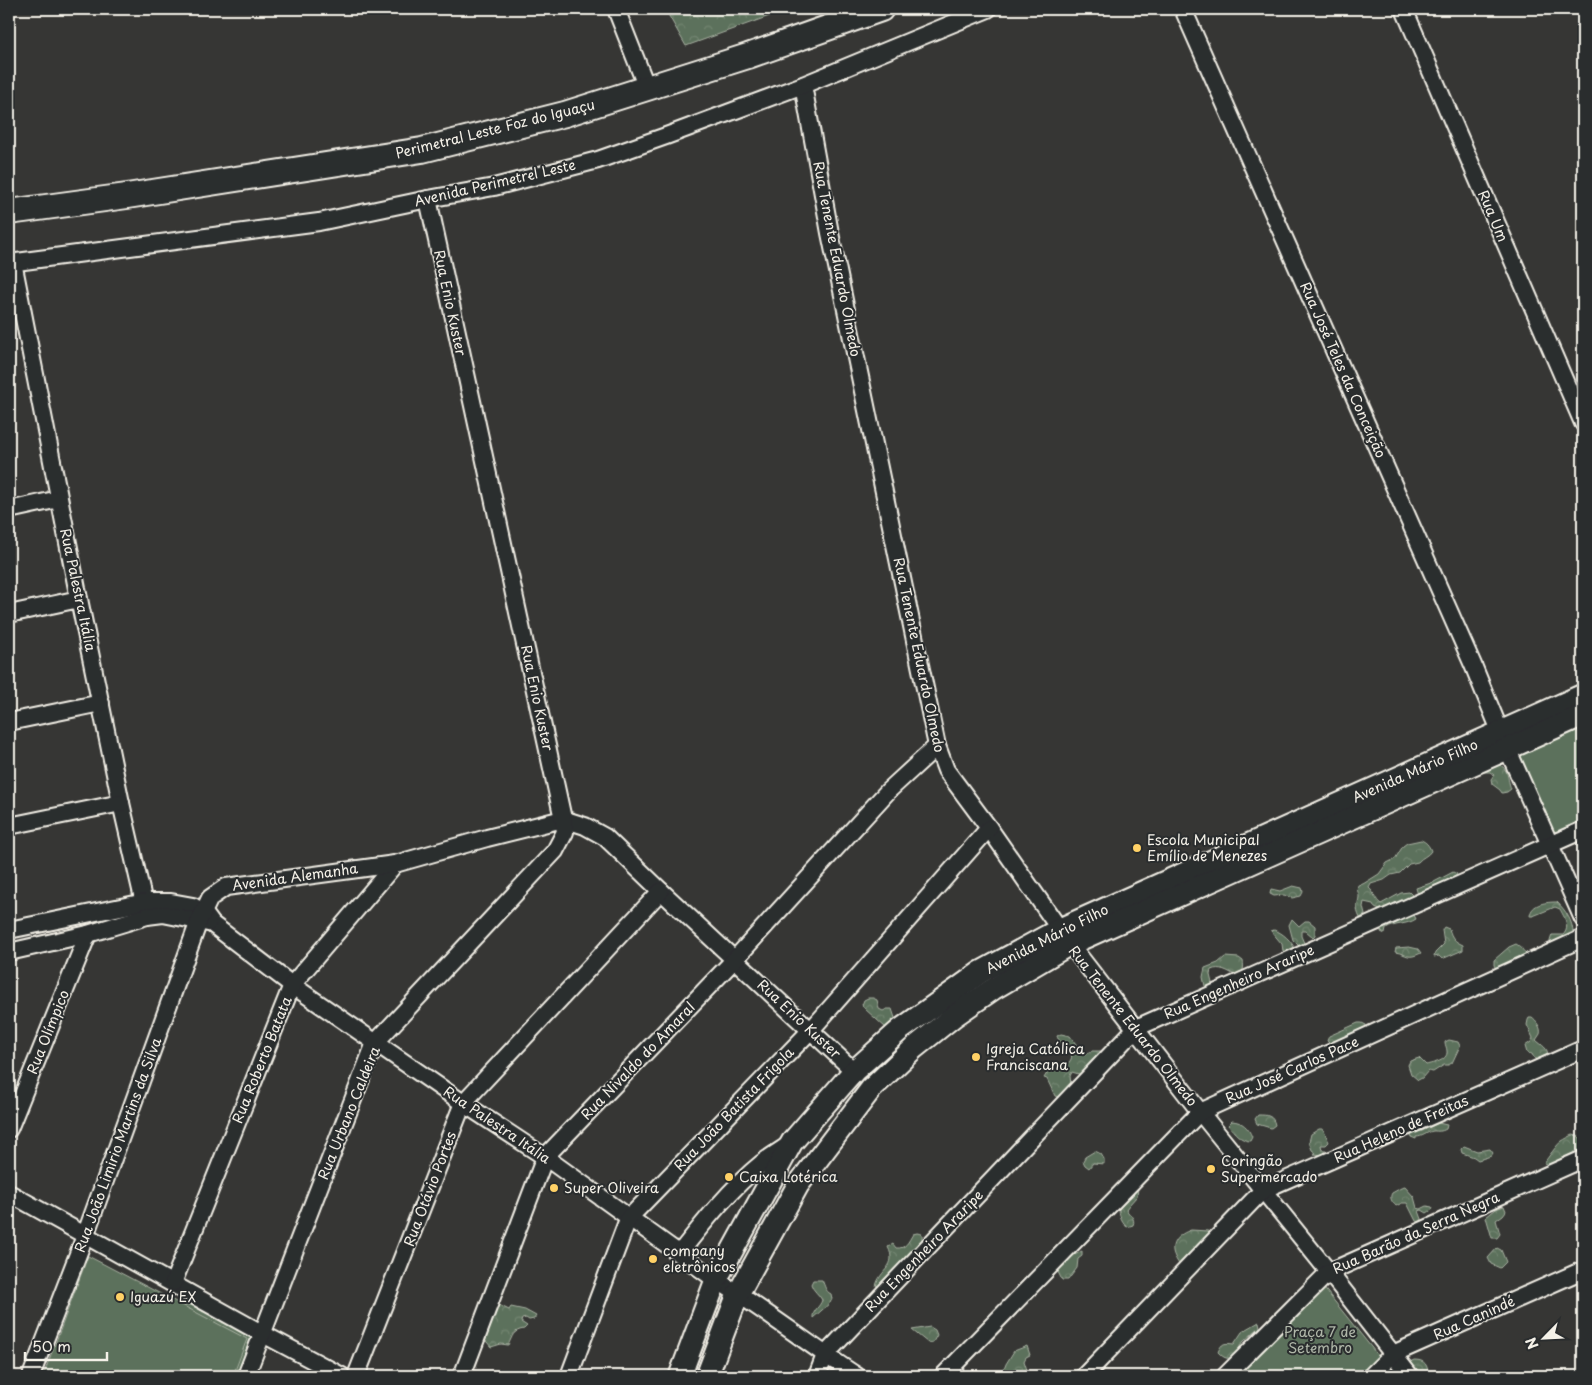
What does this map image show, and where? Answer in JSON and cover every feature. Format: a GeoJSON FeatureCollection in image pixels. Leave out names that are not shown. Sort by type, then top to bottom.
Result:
{"type":"FeatureCollection","features":[{"type":"Feature","properties":{"kind":"highway","name":"Perimetral Leste Foz do Iguaçu"},"geometry":{"type":"LineString","coordinates":[[9,212],[422,150],[565,114],[748,56],[881,9]]}},
{"type":"Feature","properties":{"kind":"main road","name":"Avenida Mário Filho"},"geometry":{"type":"LineString","coordinates":[[680,1376],[716,1280],[792,1142],[854,1071],[900,1030],[981,972],[1065,937],[1504,740],[1583,695]]}},
{"type":"Feature","properties":{"kind":"main road","name":"Avenida Mário Filho"},"geometry":{"type":"LineString","coordinates":[[1504,740],[1583,715]]}},
{"type":"Feature","properties":{"kind":"main road","name":"Avenida Mário Filho"},"geometry":{"type":"LineString","coordinates":[[707,1376],[738,1294],[798,1186],[871,1088],[914,1048],[954,1016],[1065,937]]}},
{"type":"Feature","properties":{"kind":"street"},"geometry":{"type":"LineString","coordinates":[[616,9],[647,88]]}},
{"type":"Feature","properties":{"kind":"street","name":"Avenida Perimetrel Leste"},"geometry":{"type":"LineString","coordinates":[[11,262],[319,222],[494,187],[598,160],[803,86],[988,9]]}},
{"type":"Feature","properties":{"kind":"street","name":"Rua José Teles da Conceição"},"geometry":{"type":"LineString","coordinates":[[1183,9],[1474,665],[1504,740],[1583,919]]}},
{"type":"Feature","properties":{"kind":"street","name":"Rua Um"},"geometry":{"type":"LineString","coordinates":[[1404,9],[1583,423]]}},
{"type":"Feature","properties":{"kind":"street","name":"Rua Tenente Eduardo Olmedo"},"geometry":{"type":"LineString","coordinates":[[803,86],[830,233],[937,746],[946,770],[1065,937],[1200,1112],[1410,1376]]}},
{"type":"Feature","properties":{"kind":"street","name":"Rua Enio Kuster"},"geometry":{"type":"LineString","coordinates":[[428,199],[563,820],[585,826],[605,837],[854,1071]]}},
{"type":"Feature","properties":{"kind":"street","name":"Rua Palestra Itália"},"geometry":{"type":"LineString","coordinates":[[11,262],[121,803],[146,909]]}},
{"type":"Feature","properties":{"kind":"street"},"geometry":{"type":"LineString","coordinates":[[9,510],[59,499]]}},
{"type":"Feature","properties":{"kind":"street"},"geometry":{"type":"LineString","coordinates":[[9,614],[79,599]]}},
{"type":"Feature","properties":{"kind":"street"},"geometry":{"type":"LineString","coordinates":[[9,722],[101,703]]}},
{"type":"Feature","properties":{"kind":"street","name":"Rua Nivaldo do Amaral"},"geometry":{"type":"LineString","coordinates":[[462,1376],[545,1158],[735,959],[888,791],[937,746]]}},
{"type":"Feature","properties":{"kind":"street"},"geometry":{"type":"LineString","coordinates":[[9,826],[121,803]]}},
{"type":"Feature","properties":{"kind":"street","name":"Avenida Alemanha"},"geometry":{"type":"LineString","coordinates":[[205,919],[210,898],[226,887],[395,864],[487,838],[563,820]]}},
{"type":"Feature","properties":{"kind":"street","name":"Rua Urbano Caldeira"},"geometry":{"type":"LineString","coordinates":[[246,1376],[375,1043],[555,851],[565,832],[563,820]]}},
{"type":"Feature","properties":{"kind":"street","name":"Rua João Batista Frigola"},"geometry":{"type":"LineString","coordinates":[[569,1376],[628,1219],[811,1030],[989,828]]}},
{"type":"Feature","properties":{"kind":"street","name":"Rua Engenheiro Araripe"},"geometry":{"type":"LineString","coordinates":[[817,1376],[825,1355],[1136,1028],[1583,830]]}},
{"type":"Feature","properties":{"kind":"street","name":"Rua Roberto Batata"},"geometry":{"type":"LineString","coordinates":[[173,1283],[292,985],[395,864]]}},
{"type":"Feature","properties":{"kind":"street","name":"Rua Otávio Portes"},"geometry":{"type":"LineString","coordinates":[[356,1376],[463,1103],[661,891]]}},
{"type":"Feature","properties":{"kind":"street"},"geometry":{"type":"LineString","coordinates":[[9,952],[88,934],[146,909]]}},
{"type":"Feature","properties":{"kind":"street"},"geometry":{"type":"LineString","coordinates":[[9,930],[146,909],[163,914],[205,919]]}},
{"type":"Feature","properties":{"kind":"street","name":"Rua Palestra Itália"},"geometry":{"type":"LineString","coordinates":[[205,919],[292,985],[545,1158],[628,1219],[857,1376]]}},
{"type":"Feature","properties":{"kind":"street","name":"Rua João Limirio Martins da Silva"},"geometry":{"type":"LineString","coordinates":[[31,1376],[205,919]]}},
{"type":"Feature","properties":{"kind":"street","name":"Rua Olímpico"},"geometry":{"type":"LineString","coordinates":[[9,1129],[88,934]]}},
{"type":"Feature","properties":{"kind":"street","name":"Rua José Carlos Pace"},"geometry":{"type":"LineString","coordinates":[[943,1376],[1200,1112],[1583,938]]}},
{"type":"Feature","properties":{"kind":"street","name":"Rua Heleno de Freitas"},"geometry":{"type":"LineString","coordinates":[[1084,1376],[1263,1190],[1583,1048]]}},
{"type":"Feature","properties":{"kind":"street"},"geometry":{"type":"LineString","coordinates":[[679,1254],[699,1228],[740,1183],[762,1163],[792,1142]]}},
{"type":"Feature","properties":{"kind":"street","name":"Rua Barão da Serra Negra"},"geometry":{"type":"LineString","coordinates":[[1225,1376],[1329,1272],[1583,1159]]}},
{"type":"Feature","properties":{"kind":"street"},"geometry":{"type":"LineString","coordinates":[[9,1193],[342,1376]]}},
{"type":"Feature","properties":{"kind":"street","name":"Rua Canindé"},"geometry":{"type":"LineString","coordinates":[[1371,1376],[1393,1354],[1583,1270]]}},
{"type":"Feature","properties":{"kind":"green space"},"geometry":{"type":"Polygon","coordinates":[[[665,9],[789,9],[686,46],[665,9]]]}},
{"type":"Feature","properties":{"kind":"green space"},"geometry":{"type":"Polygon","coordinates":[[[1583,717],[1583,827],[1555,840],[1514,747],[1583,717]]]}},
{"type":"Feature","properties":{"kind":"green space"},"geometry":{"type":"Polygon","coordinates":[[[1495,762],[1503,767],[1507,773],[1511,789],[1507,792],[1502,793],[1492,784],[1491,779],[1494,775],[1490,772],[1481,772],[1495,762]]]}},
{"type":"Feature","properties":{"kind":"green space"},"geometry":{"type":"Polygon","coordinates":[[[1421,840],[1426,843],[1431,851],[1428,854],[1418,862],[1409,864],[1400,873],[1371,884],[1369,888],[1381,904],[1401,893],[1409,892],[1413,896],[1406,902],[1380,910],[1375,908],[1373,904],[1364,902],[1365,915],[1360,918],[1357,909],[1358,885],[1379,874],[1387,863],[1395,859],[1407,843],[1421,840]]]}},
{"type":"Feature","properties":{"kind":"green space"},"geometry":{"type":"Polygon","coordinates":[[[1453,872],[1457,874],[1452,881],[1418,895],[1416,888],[1434,882],[1453,872]]]}},
{"type":"Feature","properties":{"kind":"green space"},"geometry":{"type":"Polygon","coordinates":[[[1293,886],[1302,888],[1301,896],[1292,898],[1284,895],[1274,896],[1270,894],[1271,889],[1280,891],[1293,886]]]}},
{"type":"Feature","properties":{"kind":"green space"},"geometry":{"type":"Polygon","coordinates":[[[1557,902],[1568,916],[1573,934],[1551,946],[1552,935],[1563,935],[1567,925],[1560,909],[1555,907],[1530,916],[1533,908],[1536,906],[1557,902]]]}},
{"type":"Feature","properties":{"kind":"green space"},"geometry":{"type":"Polygon","coordinates":[[[1410,913],[1416,919],[1390,927],[1386,929],[1385,934],[1381,932],[1382,928],[1410,913]]]}},
{"type":"Feature","properties":{"kind":"green space"},"geometry":{"type":"Polygon","coordinates":[[[1292,919],[1299,926],[1305,921],[1309,921],[1315,926],[1315,935],[1313,937],[1306,931],[1301,931],[1304,943],[1301,946],[1293,940],[1289,925],[1292,919]]]}},
{"type":"Feature","properties":{"kind":"green space"},"geometry":{"type":"Polygon","coordinates":[[[1444,927],[1449,929],[1455,941],[1463,945],[1463,950],[1442,959],[1439,956],[1434,957],[1435,953],[1444,944],[1442,930],[1444,927]]]}},
{"type":"Feature","properties":{"kind":"green space"},"geometry":{"type":"Polygon","coordinates":[[[1274,930],[1284,935],[1290,941],[1295,950],[1291,955],[1283,951],[1282,944],[1271,931],[1274,930]]]}},
{"type":"Feature","properties":{"kind":"green space"},"geometry":{"type":"Polygon","coordinates":[[[1516,944],[1525,952],[1535,953],[1496,969],[1494,960],[1509,947],[1516,944]]]}},
{"type":"Feature","properties":{"kind":"green space"},"geometry":{"type":"Polygon","coordinates":[[[1409,947],[1418,949],[1421,953],[1410,956],[1395,952],[1396,948],[1409,947]]]}},
{"type":"Feature","properties":{"kind":"green space"},"geometry":{"type":"Polygon","coordinates":[[[1225,957],[1239,958],[1243,961],[1242,972],[1236,976],[1221,969],[1211,970],[1212,983],[1210,987],[1205,986],[1203,977],[1205,968],[1218,963],[1225,957]]]}},
{"type":"Feature","properties":{"kind":"green space"},"geometry":{"type":"Polygon","coordinates":[[[868,998],[877,1000],[879,1009],[883,1011],[892,1009],[895,1018],[891,1027],[886,1028],[865,1009],[862,1005],[864,1000],[868,998]]]}},
{"type":"Feature","properties":{"kind":"green space"},"geometry":{"type":"Polygon","coordinates":[[[1529,1018],[1532,1018],[1538,1025],[1540,1034],[1536,1040],[1546,1049],[1548,1054],[1548,1057],[1541,1062],[1534,1058],[1532,1054],[1527,1053],[1525,1046],[1533,1038],[1527,1025],[1529,1018]]]}},
{"type":"Feature","properties":{"kind":"green space"},"geometry":{"type":"Polygon","coordinates":[[[1358,1023],[1366,1025],[1365,1029],[1338,1044],[1327,1041],[1329,1036],[1358,1023]]]}},
{"type":"Feature","properties":{"kind":"green space"},"geometry":{"type":"Polygon","coordinates":[[[1061,1034],[1070,1036],[1084,1055],[1092,1051],[1101,1051],[1103,1055],[1082,1075],[1072,1072],[1070,1076],[1071,1085],[1059,1097],[1055,1096],[1047,1079],[1044,1078],[1049,1070],[1064,1067],[1072,1057],[1058,1039],[1057,1036],[1061,1034]]]}},
{"type":"Feature","properties":{"kind":"green space"},"geometry":{"type":"Polygon","coordinates":[[[1449,1040],[1458,1042],[1460,1046],[1452,1063],[1444,1065],[1433,1072],[1428,1071],[1418,1080],[1411,1074],[1408,1065],[1410,1061],[1419,1058],[1426,1065],[1440,1061],[1447,1054],[1445,1042],[1449,1040]]]}},
{"type":"Feature","properties":{"kind":"green space"},"geometry":{"type":"Polygon","coordinates":[[[1258,1115],[1269,1116],[1273,1119],[1275,1125],[1271,1128],[1257,1124],[1255,1119],[1258,1115]]]}},
{"type":"Feature","properties":{"kind":"green space"},"geometry":{"type":"Polygon","coordinates":[[[1232,1121],[1242,1124],[1249,1130],[1252,1137],[1250,1141],[1241,1138],[1228,1125],[1232,1121]]]}},
{"type":"Feature","properties":{"kind":"green space"},"geometry":{"type":"Polygon","coordinates":[[[1438,1123],[1447,1125],[1446,1129],[1433,1131],[1416,1137],[1416,1139],[1411,1137],[1412,1133],[1422,1131],[1438,1123]]]}},
{"type":"Feature","properties":{"kind":"green space"},"geometry":{"type":"Polygon","coordinates":[[[1319,1129],[1323,1129],[1329,1142],[1326,1145],[1321,1145],[1322,1150],[1326,1150],[1323,1155],[1314,1154],[1316,1153],[1312,1150],[1309,1142],[1311,1134],[1319,1129]]]}},
{"type":"Feature","properties":{"kind":"green space"},"geometry":{"type":"Polygon","coordinates":[[[1573,1135],[1578,1136],[1582,1141],[1582,1151],[1576,1156],[1567,1159],[1563,1157],[1555,1164],[1544,1163],[1560,1142],[1573,1135]]]}},
{"type":"Feature","properties":{"kind":"green space"},"geometry":{"type":"Polygon","coordinates":[[[1464,1146],[1477,1151],[1490,1149],[1493,1153],[1491,1156],[1478,1160],[1462,1153],[1461,1149],[1464,1146]]]}},
{"type":"Feature","properties":{"kind":"green space"},"geometry":{"type":"Polygon","coordinates":[[[1095,1151],[1101,1154],[1104,1164],[1093,1163],[1089,1168],[1083,1161],[1085,1157],[1095,1151]]]}},
{"type":"Feature","properties":{"kind":"green space"},"geometry":{"type":"Polygon","coordinates":[[[1405,1187],[1414,1197],[1417,1208],[1421,1209],[1427,1206],[1433,1209],[1427,1213],[1422,1210],[1419,1211],[1422,1219],[1420,1224],[1416,1221],[1407,1203],[1396,1206],[1391,1200],[1392,1193],[1405,1187]]]}},
{"type":"Feature","properties":{"kind":"green space"},"geometry":{"type":"Polygon","coordinates":[[[1138,1188],[1137,1196],[1126,1209],[1134,1220],[1133,1225],[1127,1227],[1120,1216],[1119,1202],[1138,1188]]]}},
{"type":"Feature","properties":{"kind":"green space"},"geometry":{"type":"Polygon","coordinates":[[[1504,1206],[1506,1211],[1496,1220],[1500,1234],[1497,1238],[1492,1238],[1486,1217],[1496,1209],[1504,1206]]]}},
{"type":"Feature","properties":{"kind":"green space"},"geometry":{"type":"Polygon","coordinates":[[[1191,1230],[1208,1231],[1211,1235],[1182,1266],[1173,1252],[1174,1243],[1182,1234],[1191,1230]]]}},
{"type":"Feature","properties":{"kind":"green space"},"geometry":{"type":"Polygon","coordinates":[[[913,1234],[922,1234],[922,1240],[917,1250],[893,1270],[880,1286],[876,1286],[878,1280],[890,1264],[891,1254],[888,1247],[893,1244],[896,1248],[902,1247],[913,1234]]]}},
{"type":"Feature","properties":{"kind":"green space"},"geometry":{"type":"Polygon","coordinates":[[[1497,1248],[1501,1250],[1506,1262],[1500,1268],[1491,1264],[1488,1258],[1497,1248]]]}},
{"type":"Feature","properties":{"kind":"green space"},"geometry":{"type":"Polygon","coordinates":[[[1082,1251],[1082,1256],[1078,1259],[1077,1268],[1068,1280],[1062,1280],[1058,1272],[1062,1265],[1082,1251]]]}},
{"type":"Feature","properties":{"kind":"green space","name":"Iguazú EX"},"geometry":{"type":"Polygon","coordinates":[[[88,1256],[247,1339],[233,1376],[43,1376],[88,1256]]]}},
{"type":"Feature","properties":{"kind":"green space"},"geometry":{"type":"Polygon","coordinates":[[[813,1280],[822,1280],[832,1299],[813,1318],[822,1300],[811,1284],[813,1280]]]}},
{"type":"Feature","properties":{"kind":"green space","name":"Praça 7 de Setembro"},"geometry":{"type":"Polygon","coordinates":[[[1323,1287],[1379,1357],[1361,1376],[1232,1376],[1323,1287]]]}},
{"type":"Feature","properties":{"kind":"green space"},"geometry":{"type":"Polygon","coordinates":[[[194,1304],[253,1334],[250,1345],[259,1351],[262,1361],[255,1370],[247,1375],[232,1376],[184,1306],[194,1304]]]}},
{"type":"Feature","properties":{"kind":"green space"},"geometry":{"type":"Polygon","coordinates":[[[499,1305],[509,1310],[511,1307],[525,1310],[536,1316],[534,1319],[522,1319],[521,1322],[527,1326],[515,1333],[508,1345],[501,1344],[491,1347],[481,1338],[494,1307],[499,1305]]]}},
{"type":"Feature","properties":{"kind":"green space"},"geometry":{"type":"Polygon","coordinates":[[[1259,1322],[1260,1327],[1244,1341],[1234,1356],[1227,1358],[1218,1352],[1222,1345],[1226,1343],[1234,1344],[1242,1332],[1259,1322]]]}},
{"type":"Feature","properties":{"kind":"green space"},"geometry":{"type":"Polygon","coordinates":[[[930,1327],[935,1330],[937,1335],[933,1342],[928,1343],[912,1330],[930,1327]]]}},
{"type":"Feature","properties":{"kind":"green space"},"geometry":{"type":"Polygon","coordinates":[[[1027,1346],[1030,1355],[1024,1361],[1027,1370],[1008,1370],[1003,1372],[1014,1351],[1027,1346]]]}},
{"type":"Feature","properties":{"kind":"green space"},"geometry":{"type":"Polygon","coordinates":[[[1414,1360],[1425,1364],[1429,1376],[1415,1376],[1408,1363],[1414,1360]]]}},
{"type":"Feature","properties":{"kind":"place","name":"Escola Municipal Emílio de Menezes"},"geometry":{"type":"Point","coordinates":[1137,848]}},
{"type":"Feature","properties":{"kind":"place","name":"Igreja Católica Franciscana"},"geometry":{"type":"Point","coordinates":[976,1057]}},
{"type":"Feature","properties":{"kind":"place","name":"Coringão Supermercado"},"geometry":{"type":"Point","coordinates":[1211,1169]}},
{"type":"Feature","properties":{"kind":"place","name":"Caixa Lotérica"},"geometry":{"type":"Point","coordinates":[729,1177]}},
{"type":"Feature","properties":{"kind":"place","name":"Super Oliveira"},"geometry":{"type":"Point","coordinates":[554,1188]}},
{"type":"Feature","properties":{"kind":"place","name":"company eletrônicos"},"geometry":{"type":"Point","coordinates":[653,1259]}},
{"type":"Feature","properties":{"kind":"place","name":"Iguazú EX"},"geometry":{"type":"Point","coordinates":[120,1297]}}]}
